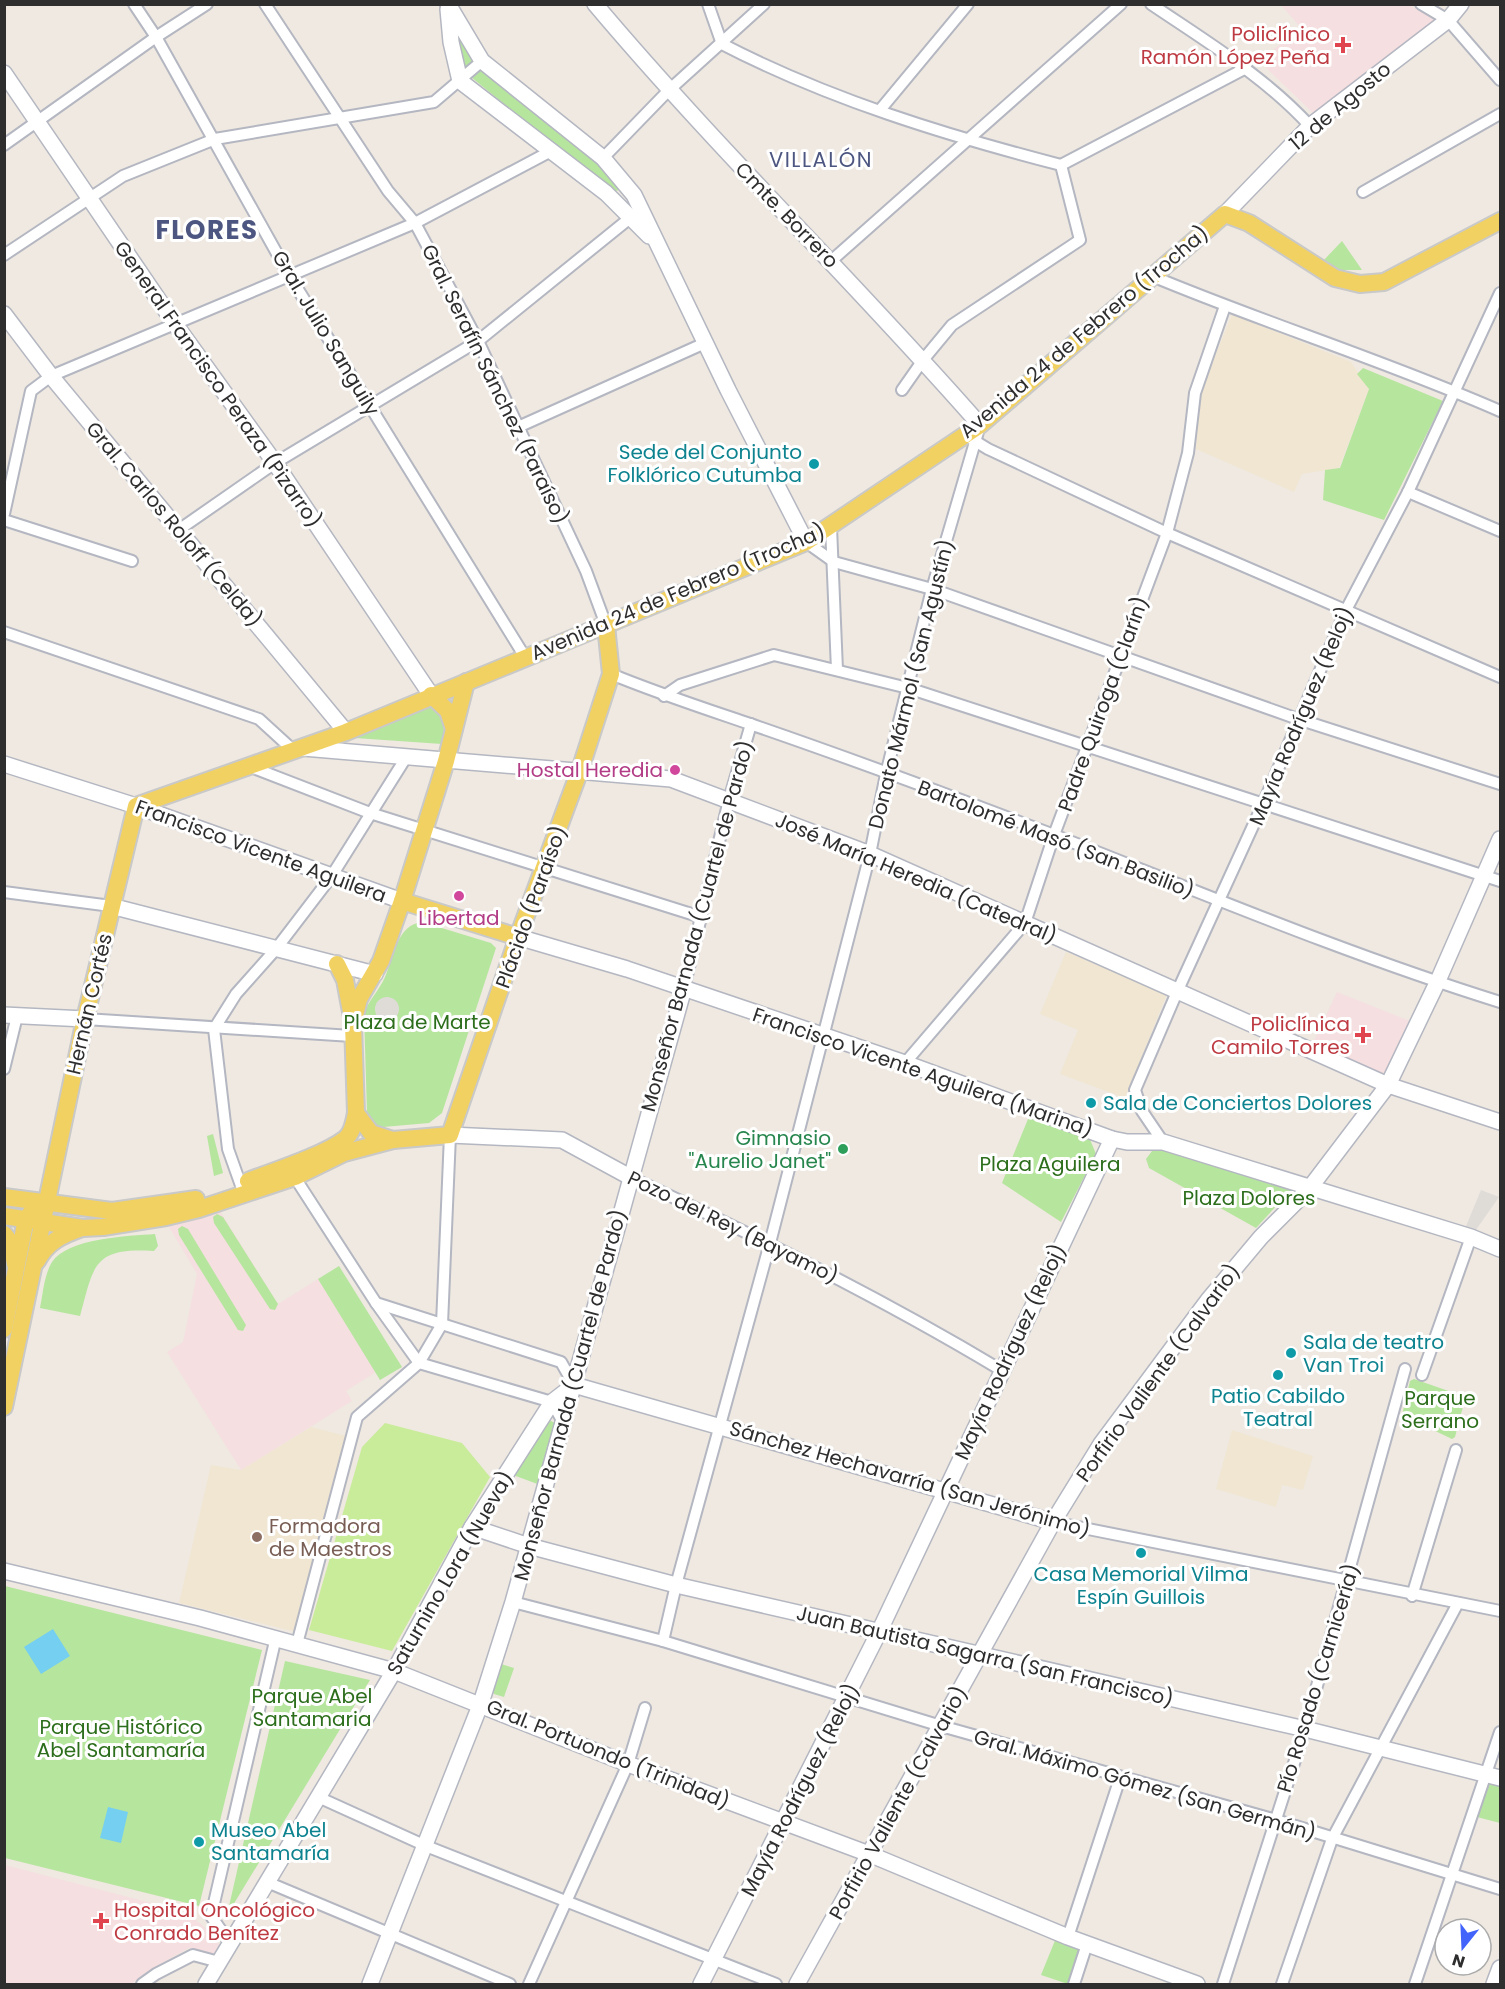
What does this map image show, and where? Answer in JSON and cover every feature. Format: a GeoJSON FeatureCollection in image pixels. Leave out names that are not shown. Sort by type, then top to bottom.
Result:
{"type":"FeatureCollection","features":[{"type":"Feature","properties":{"kind":"main road","name":"Avenida 24 de Febrero (Trocha)"},"geometry":{"type":"LineString","coordinates":[[136,806],[346,732],[806,542],[970,437],[980,424],[1225,214],[1249,223],[1335,278],[1360,284],[1384,282],[1500,221]]}},
{"type":"Feature","properties":{"kind":"main road","name":"Plácido (Paraíso)"},"geometry":{"type":"LineString","coordinates":[[450,1135],[518,937],[546,867],[580,770],[611,674],[606,625]]}},
{"type":"Feature","properties":{"kind":"main road"},"geometry":{"type":"LineString","coordinates":[[353,1030],[359,999],[375,974],[402,901],[446,762],[466,682]]}},
{"type":"Feature","properties":{"kind":"main road"},"geometry":{"type":"LineString","coordinates":[[431,695],[448,711],[454,729]]}},
{"type":"Feature","properties":{"kind":"main road","name":"Hernán Cortés"},"geometry":{"type":"LineString","coordinates":[[34,1220],[46,1203],[85,1019],[136,806]]}},
{"type":"Feature","properties":{"kind":"main road","name":"Francisco Vicente Aguilera"},"geometry":{"type":"LineString","coordinates":[[402,901],[518,937]]}},
{"type":"Feature","properties":{"kind":"main road"},"geometry":{"type":"LineString","coordinates":[[292,1171],[346,1138],[353,1127],[356,1113],[353,1030],[347,989],[337,964]]}},
{"type":"Feature","properties":{"kind":"main road"},"geometry":{"type":"LineString","coordinates":[[356,1113],[371,1133],[393,1140]]}},
{"type":"Feature","properties":{"kind":"main road"},"geometry":{"type":"LineString","coordinates":[[4,1216],[83,1227],[103,1227],[166,1217],[199,1209],[242,1189],[344,1153],[393,1140],[450,1135]]}},
{"type":"Feature","properties":{"kind":"main road"},"geometry":{"type":"LineString","coordinates":[[4,1197],[112,1211],[186,1201],[242,1189]]}},
{"type":"Feature","properties":{"kind":"main road"},"geometry":{"type":"LineString","coordinates":[[4,1407],[33,1270],[34,1220]]}},
{"type":"Feature","properties":{"kind":"main road"},"geometry":{"type":"LineString","coordinates":[[4,1329],[15,1276],[34,1220]]}},
{"type":"Feature","properties":{"kind":"main road"},"geometry":{"type":"LineString","coordinates":[[33,1270],[43,1250],[60,1236],[83,1227]]}},
{"type":"Feature","properties":{"kind":"main road"},"geometry":{"type":"LineString","coordinates":[[4,1234],[11,1243],[15,1276]]}},
{"type":"Feature","properties":{"kind":"street","name":"Gral. Julio Sanguily"},"geometry":{"type":"LineString","coordinates":[[135,4],[215,139],[289,275],[525,657]]}},
{"type":"Feature","properties":{"kind":"street"},"geometry":{"type":"LineString","coordinates":[[4,145],[156,37],[207,4]]}},
{"type":"Feature","properties":{"kind":"street","name":"Gral. Serafín Sánchez (Paraíso)"},"geometry":{"type":"LineString","coordinates":[[265,4],[343,119],[388,191],[415,223],[478,341],[586,571],[606,625]]}},
{"type":"Feature","properties":{"kind":"street"},"geometry":{"type":"LineString","coordinates":[[448,4],[483,61],[603,158],[634,195],[636,212]]}},
{"type":"Feature","properties":{"kind":"street"},"geometry":{"type":"LineString","coordinates":[[448,4],[451,42],[460,81],[636,212],[663,252],[705,343],[806,542],[834,562],[932,589],[1298,719],[1500,784]]}},
{"type":"Feature","properties":{"kind":"street","name":"Cmte. Borrero"},"geometry":{"type":"LineString","coordinates":[[595,4],[668,91],[831,261],[980,424]]}},
{"type":"Feature","properties":{"kind":"street"},"geometry":{"type":"LineString","coordinates":[[708,4],[722,44],[782,75],[968,141],[1061,165],[1246,68]]}},
{"type":"Feature","properties":{"kind":"street"},"geometry":{"type":"LineString","coordinates":[[603,158],[668,91],[764,4]]}},
{"type":"Feature","properties":{"kind":"street"},"geometry":{"type":"LineString","coordinates":[[880,110],[968,4]]}},
{"type":"Feature","properties":{"kind":"street"},"geometry":{"type":"LineString","coordinates":[[831,261],[1121,4]]}},
{"type":"Feature","properties":{"kind":"street"},"geometry":{"type":"LineString","coordinates":[[1151,4],[1246,68],[1283,97],[1310,126]]}},
{"type":"Feature","properties":{"kind":"street"},"geometry":{"type":"LineString","coordinates":[[1421,4],[1448,20],[1500,80]]}},
{"type":"Feature","properties":{"kind":"street","name":"12 de Agosto"},"geometry":{"type":"LineString","coordinates":[[1225,214],[1310,126],[1448,20],[1461,4]]}},
{"type":"Feature","properties":{"kind":"street"},"geometry":{"type":"LineString","coordinates":[[4,255],[123,176],[215,139],[434,102],[483,61]]}},
{"type":"Feature","properties":{"kind":"street","name":"General Francisco Peraza (Pizarro)"},"geometry":{"type":"LineString","coordinates":[[4,73],[175,324],[275,463],[431,695]]}},
{"type":"Feature","properties":{"kind":"street"},"geometry":{"type":"LineString","coordinates":[[1363,192],[1500,114]]}},
{"type":"Feature","properties":{"kind":"street"},"geometry":{"type":"LineString","coordinates":[[4,514],[32,391],[51,376],[415,223],[553,150]]}},
{"type":"Feature","properties":{"kind":"street"},"geometry":{"type":"LineString","coordinates":[[902,390],[952,325],[1080,240],[1061,165]]}},
{"type":"Feature","properties":{"kind":"street"},"geometry":{"type":"LineString","coordinates":[[180,529],[275,463],[478,341],[636,212]]}},
{"type":"Feature","properties":{"kind":"street"},"geometry":{"type":"LineString","coordinates":[[1152,276],[1225,306],[1455,391],[1500,411]]}},
{"type":"Feature","properties":{"kind":"street","name":"Mayía Rodríguez (Reloj)"},"geometry":{"type":"LineString","coordinates":[[1163,1142],[1142,1111],[1135,1090],[1263,804],[1346,610],[1408,492],[1500,293]]}},
{"type":"Feature","properties":{"kind":"street","name":"Padre Quiroga (Clarín)"},"geometry":{"type":"LineString","coordinates":[[904,1063],[1025,923],[1054,835],[1167,532],[1188,453],[1195,393],[1225,306]]}},
{"type":"Feature","properties":{"kind":"street","name":"Gral. Carlos Roloff (Celda)"},"geometry":{"type":"LineString","coordinates":[[4,314],[51,376],[346,732]]}},
{"type":"Feature","properties":{"kind":"street"},"geometry":{"type":"LineString","coordinates":[[518,428],[705,343]]}},
{"type":"Feature","properties":{"kind":"street"},"geometry":{"type":"LineString","coordinates":[[970,437],[1167,532],[1500,677]]}},
{"type":"Feature","properties":{"kind":"street","name":"Donato Mármol (San Agustín)"},"geometry":{"type":"LineString","coordinates":[[663,1641],[675,1585],[770,1243],[824,1036],[870,854],[886,774],[970,437]]}},
{"type":"Feature","properties":{"kind":"street"},"geometry":{"type":"LineString","coordinates":[[1408,492],[1500,531]]}},
{"type":"Feature","properties":{"kind":"street"},"geometry":{"type":"LineString","coordinates":[[4,520],[132,561]]}},
{"type":"Feature","properties":{"kind":"street"},"geometry":{"type":"LineString","coordinates":[[831,527],[837,670]]}},
{"type":"Feature","properties":{"kind":"street"},"geometry":{"type":"LineString","coordinates":[[4,632],[259,719],[299,749]]}},
{"type":"Feature","properties":{"kind":"street"},"geometry":{"type":"LineString","coordinates":[[664,696],[680,685],[774,655],[908,688],[1086,748],[1500,881]]}},
{"type":"Feature","properties":{"kind":"street","name":"Bartolomé Masó (San Basilio)"},"geometry":{"type":"LineString","coordinates":[[611,674],[664,696],[751,724],[1054,835],[1218,902],[1437,982],[1500,1002]]}},
{"type":"Feature","properties":{"kind":"street","name":"Monseñor Barnada (Cuartel de Pardo)"},"geometry":{"type":"LineString","coordinates":[[370,1984],[481,1703],[513,1602],[684,988],[729,800],[751,724]]}},
{"type":"Feature","properties":{"kind":"street","name":"José María Heredia (Catedral)"},"geometry":{"type":"LineString","coordinates":[[299,749],[671,779],[870,854],[1388,1084],[1500,1122]]}},
{"type":"Feature","properties":{"kind":"street"},"geometry":{"type":"LineString","coordinates":[[242,1189],[228,1149],[214,1029],[236,994],[276,949],[331,877],[407,756]]}},
{"type":"Feature","properties":{"kind":"street","name":"Francisco Vicente Aguilera"},"geometry":{"type":"LineString","coordinates":[[4,764],[136,806],[402,901]]}},
{"type":"Feature","properties":{"kind":"street"},"geometry":{"type":"LineString","coordinates":[[251,767],[370,813],[701,917]]}},
{"type":"Feature","properties":{"kind":"street","name":"Porfirio Valiente (Calvario)"},"geometry":{"type":"LineString","coordinates":[[797,1984],[1053,1522],[1101,1444],[1209,1299],[1260,1237],[1309,1189],[1388,1084],[1437,982],[1500,839]]}},
{"type":"Feature","properties":{"kind":"street"},"geometry":{"type":"LineString","coordinates":[[4,892],[111,906],[375,974]]}},
{"type":"Feature","properties":{"kind":"street","name":"Francisco Vicente Aguilera (Marina)"},"geometry":{"type":"LineString","coordinates":[[518,937],[684,988],[904,1063],[1112,1139],[1127,1142],[1163,1142],[1309,1189],[1471,1237],[1500,1249]]}},
{"type":"Feature","properties":{"kind":"street"},"geometry":{"type":"LineString","coordinates":[[4,1069],[11,1016],[214,1029],[353,1030]]}},
{"type":"Feature","properties":{"kind":"street","name":"Pozo del Rey (Bayamo)"},"geometry":{"type":"LineString","coordinates":[[450,1135],[562,1140],[630,1177],[770,1243],[955,1342],[1001,1370]]}},
{"type":"Feature","properties":{"kind":"street","name":"Plácido (Paraíso)"},"geometry":{"type":"LineString","coordinates":[[297,1644],[357,1417],[419,1363],[442,1324],[450,1135]]}},
{"type":"Feature","properties":{"kind":"street","name":"Mayía Rodríguez (Reloj)"},"geometry":{"type":"LineString","coordinates":[[701,1984],[847,1698],[1112,1139]]}},
{"type":"Feature","properties":{"kind":"street"},"geometry":{"type":"LineString","coordinates":[[292,1171],[376,1303],[419,1363],[552,1402],[564,1425]]}},
{"type":"Feature","properties":{"kind":"street"},"geometry":{"type":"LineString","coordinates":[[1422,1376],[1471,1237]]}},
{"type":"Feature","properties":{"kind":"street"},"geometry":{"type":"LineString","coordinates":[[376,1303],[561,1362],[574,1385]]}},
{"type":"Feature","properties":{"kind":"street","name":"Pío Rosado (Carnicería)"},"geometry":{"type":"LineString","coordinates":[[1223,1984],[1305,1729],[1405,1369]]}},
{"type":"Feature","properties":{"kind":"street","name":"Saturnino Lora (Nueva)"},"geometry":{"type":"LineString","coordinates":[[206,1984],[394,1671],[472,1527],[552,1402],[574,1385]]}},
{"type":"Feature","properties":{"kind":"street","name":"Sánchez Hechavarría (San Jerónimo)"},"geometry":{"type":"LineString","coordinates":[[574,1385],[1053,1522],[1412,1596],[1500,1611]]}},
{"type":"Feature","properties":{"kind":"street"},"geometry":{"type":"LineString","coordinates":[[1412,1596],[1456,1450]]}},
{"type":"Feature","properties":{"kind":"street","name":"Juan Bautista Sagarra (San Francisco)"},"geometry":{"type":"LineString","coordinates":[[472,1527],[529,1546],[675,1585],[1305,1729],[1494,1777]]}},
{"type":"Feature","properties":{"kind":"street","name":"Gral. Portuondo (Trinidad)"},"geometry":{"type":"LineString","coordinates":[[4,1572],[276,1637],[394,1671],[481,1703],[628,1764],[869,1854],[1068,1937],[1197,1984]]}},
{"type":"Feature","properties":{"kind":"street","name":"Gral. Máximo Gómez (San Germán)"},"geometry":{"type":"LineString","coordinates":[[513,1602],[663,1641],[941,1726],[1276,1820],[1500,1889]]}},
{"type":"Feature","properties":{"kind":"street"},"geometry":{"type":"LineString","coordinates":[[1282,1984],[1332,1839],[1458,1603]]}},
{"type":"Feature","properties":{"kind":"street"},"geometry":{"type":"LineString","coordinates":[[230,1943],[211,1916],[276,1637]]}},
{"type":"Feature","properties":{"kind":"street"},"geometry":{"type":"LineString","coordinates":[[529,1984],[628,1764],[645,1708]]}},
{"type":"Feature","properties":{"kind":"street"},"geometry":{"type":"LineString","coordinates":[[1415,1984],[1454,1874],[1494,1777],[1500,1732]]}},
{"type":"Feature","properties":{"kind":"street"},"geometry":{"type":"LineString","coordinates":[[1068,1937],[1120,1778]]}},
{"type":"Feature","properties":{"kind":"street"},"geometry":{"type":"LineString","coordinates":[[318,1797],[426,1846],[776,1984]]}},
{"type":"Feature","properties":{"kind":"street"},"geometry":{"type":"LineString","coordinates":[[267,1882],[510,1984]]}},
{"type":"Feature","properties":{"kind":"street"},"geometry":{"type":"LineString","coordinates":[[1074,1984],[1087,1944]]}},
{"type":"Feature","properties":{"kind":"street"},"geometry":{"type":"LineString","coordinates":[[142,1984],[156,1974],[194,1955],[219,1962]]}},
{"type":"Feature","properties":{"kind":"street"},"geometry":{"type":"LineString","coordinates":[[1494,1984],[1500,1968]]}},
{"type":"Feature","properties":{"kind":"shaded area","name":"Policlínico Ramón López Peña"},"geometry":{"type":"Polygon","coordinates":[[[1281,5],[1409,5],[1437,21],[1314,114],[1259,61],[1301,28],[1281,5]]]}},
{"type":"Feature","properties":{"kind":"shaded area"},"geometry":{"type":"Polygon","coordinates":[[[1232,314],[1351,362],[1369,389],[1339,468],[1302,474],[1294,492],[1196,449],[1200,394],[1232,314]]]}},
{"type":"Feature","properties":{"kind":"shaded area"},"geometry":{"type":"Polygon","coordinates":[[[1066,952],[1167,994],[1125,1098],[1060,1074],[1078,1030],[1040,1014],[1066,952]]]}},
{"type":"Feature","properties":{"kind":"shaded area","name":"Policlínica Camilo Torres"},"geometry":{"type":"Polygon","coordinates":[[[1337,992],[1415,1023],[1388,1079],[1311,1047],[1337,992]]]}},
{"type":"Feature","properties":{"kind":"shaded area"},"geometry":{"type":"Polygon","coordinates":[[[382,997],[392,997],[399,1004],[399,1014],[392,1021],[382,1021],[375,1014],[375,1004],[382,997]]]}},
{"type":"Feature","properties":{"kind":"shaded area"},"geometry":{"type":"Polygon","coordinates":[[[1481,1190],[1499,1197],[1473,1234],[1464,1231],[1481,1190]]]}},
{"type":"Feature","properties":{"kind":"shaded area"},"geometry":{"type":"Polygon","coordinates":[[[220,1211],[278,1304],[318,1279],[376,1372],[346,1391],[352,1401],[241,1470],[167,1352],[183,1342],[197,1274],[169,1227],[220,1211]]]}},
{"type":"Feature","properties":{"kind":"shaded area","name":"Formadora de Maestros"},"geometry":{"type":"Polygon","coordinates":[[[311,1427],[346,1436],[296,1632],[179,1603],[211,1465],[241,1470],[311,1427]]]}},
{"type":"Feature","properties":{"kind":"shaded area"},"geometry":{"type":"Polygon","coordinates":[[[1232,1430],[1313,1456],[1303,1490],[1282,1485],[1276,1507],[1216,1489],[1232,1430]]]}},
{"type":"Feature","properties":{"kind":"shaded area","name":"Hospital Oncológico Conrado Benítez"},"geometry":{"type":"Polygon","coordinates":[[[5,1865],[186,1912],[209,1931],[220,1945],[215,1954],[189,1948],[148,1971],[131,1984],[5,1984],[5,1865]]]}},
{"type":"Feature","properties":{"kind":"green space"},"geometry":{"type":"Polygon","coordinates":[[[455,28],[603,168],[619,186],[619,190],[612,192],[466,73],[455,28]]]}},
{"type":"Feature","properties":{"kind":"green space"},"geometry":{"type":"Polygon","coordinates":[[[1342,241],[1362,270],[1340,270],[1323,261],[1342,241]]]}},
{"type":"Feature","properties":{"kind":"green space"},"geometry":{"type":"Polygon","coordinates":[[[1363,368],[1443,401],[1384,520],[1323,500],[1325,470],[1340,468],[1369,389],[1357,374],[1363,368]]]}},
{"type":"Feature","properties":{"kind":"green space"},"geometry":{"type":"Polygon","coordinates":[[[436,703],[446,724],[442,744],[355,738],[436,703]]]}},
{"type":"Feature","properties":{"kind":"green space","name":"Plaza de Marte"},"geometry":{"type":"Polygon","coordinates":[[[422,922],[491,943],[496,948],[442,1113],[429,1123],[383,1127],[376,1125],[367,1112],[364,1014],[385,977],[401,936],[413,924],[422,922]]]}},
{"type":"Feature","properties":{"kind":"green space","name":"Plaza Aguilera"},"geometry":{"type":"Polygon","coordinates":[[[1030,1114],[1089,1137],[1096,1154],[1061,1222],[1002,1183],[1030,1114]]]}},
{"type":"Feature","properties":{"kind":"green space"},"geometry":{"type":"Polygon","coordinates":[[[213,1134],[223,1173],[214,1176],[207,1136],[213,1134]]]}},
{"type":"Feature","properties":{"kind":"green space","name":"Plaza Dolores"},"geometry":{"type":"Polygon","coordinates":[[[1178,1149],[1291,1190],[1256,1228],[1149,1168],[1146,1159],[1152,1151],[1178,1149]]]}},
{"type":"Feature","properties":{"kind":"green space"},"geometry":{"type":"Polygon","coordinates":[[[217,1214],[223,1217],[278,1304],[275,1310],[270,1309],[214,1223],[213,1217],[217,1214]]]}},
{"type":"Feature","properties":{"kind":"green space"},"geometry":{"type":"Polygon","coordinates":[[[182,1226],[188,1229],[246,1325],[243,1331],[238,1330],[179,1235],[178,1229],[182,1226]]]}},
{"type":"Feature","properties":{"kind":"green space"},"geometry":{"type":"Polygon","coordinates":[[[155,1234],[158,1246],[154,1251],[119,1252],[107,1256],[99,1263],[93,1272],[80,1316],[40,1308],[47,1273],[52,1262],[60,1254],[71,1248],[99,1240],[155,1234]]]}},
{"type":"Feature","properties":{"kind":"green space"},"geometry":{"type":"Polygon","coordinates":[[[339,1266],[402,1367],[380,1380],[318,1279],[339,1266]]]}},
{"type":"Feature","properties":{"kind":"green space","name":"Parque Serrano"},"geometry":{"type":"Polygon","coordinates":[[[1414,1379],[1463,1396],[1465,1399],[1455,1437],[1452,1439],[1402,1415],[1410,1381],[1414,1379]]]}},
{"type":"Feature","properties":{"kind":"green space"},"geometry":{"type":"Polygon","coordinates":[[[547,1422],[557,1424],[543,1486],[513,1475],[547,1422]]]}},
{"type":"Feature","properties":{"kind":"green space"},"geometry":{"type":"Polygon","coordinates":[[[385,1423],[462,1443],[490,1477],[392,1651],[309,1630],[362,1447],[385,1423]]]}},
{"type":"Feature","properties":{"kind":"green space","name":"Parque Histórico Abel Santamaría"},"geometry":{"type":"Polygon","coordinates":[[[5,1586],[262,1650],[199,1906],[5,1858],[5,1586]]]}},
{"type":"Feature","properties":{"kind":"green space","name":"Parque Abel Santamaria"},"geometry":{"type":"Polygon","coordinates":[[[285,1661],[370,1680],[227,1915],[285,1661]]]}},
{"type":"Feature","properties":{"kind":"green space"},"geometry":{"type":"Polygon","coordinates":[[[501,1664],[514,1668],[504,1697],[494,1694],[492,1689],[501,1664]]]}},
{"type":"Feature","properties":{"kind":"green space"},"geometry":{"type":"Polygon","coordinates":[[[1490,1781],[1500,1783],[1500,1823],[1477,1817],[1490,1781]]]}},
{"type":"Feature","properties":{"kind":"green space"},"geometry":{"type":"Polygon","coordinates":[[[1056,1938],[1082,1947],[1068,1984],[1041,1975],[1056,1938]]]}},
{"type":"Feature","properties":{"kind":"water"},"geometry":{"type":"Polygon","coordinates":[[[53,1629],[70,1656],[41,1674],[24,1647],[53,1629]]]}},
{"type":"Feature","properties":{"kind":"water"},"geometry":{"type":"Polygon","coordinates":[[[108,1807],[128,1812],[121,1843],[100,1838],[108,1807]]]}},
{"type":"Feature","properties":{"kind":"place","name":"Policlínico Ramón López Peña"},"geometry":{"type":"Point","coordinates":[1343,45]}},
{"type":"Feature","properties":{"kind":"place","name":"Sede del Conjunto Folklórico Cutumba"},"geometry":{"type":"Point","coordinates":[814,464]}},
{"type":"Feature","properties":{"kind":"place","name":"Hostal Heredia"},"geometry":{"type":"Point","coordinates":[675,770]}},
{"type":"Feature","properties":{"kind":"place","name":"Libertad"},"geometry":{"type":"Point","coordinates":[459,896]}},
{"type":"Feature","properties":{"kind":"place","name":"Policlínica Camilo Torres"},"geometry":{"type":"Point","coordinates":[1363,1035]}},
{"type":"Feature","properties":{"kind":"place","name":"Sala de Conciertos Dolores"},"geometry":{"type":"Point","coordinates":[1091,1103]}},
{"type":"Feature","properties":{"kind":"place","name":"Gimnasio \"Aurelio Janet\""},"geometry":{"type":"Point","coordinates":[843,1149]}},
{"type":"Feature","properties":{"kind":"place","name":"Sala de teatro Van Troi"},"geometry":{"type":"Point","coordinates":[1291,1353]}},
{"type":"Feature","properties":{"kind":"place","name":"Patio Cabildo Teatral"},"geometry":{"type":"Point","coordinates":[1278,1375]}},
{"type":"Feature","properties":{"kind":"place","name":"Formadora de Maestros"},"geometry":{"type":"Point","coordinates":[257,1537]}},
{"type":"Feature","properties":{"kind":"place","name":"Casa Memorial Vilma Espín Guillois"},"geometry":{"type":"Point","coordinates":[1141,1553]}},
{"type":"Feature","properties":{"kind":"place","name":"Museo Abel Santamaría"},"geometry":{"type":"Point","coordinates":[199,1842]}},
{"type":"Feature","properties":{"kind":"place","name":"Hospital Oncológico Conrado Benítez"},"geometry":{"type":"Point","coordinates":[101,1921]}},
{"type":"Feature","properties":{"kind":"district","name":"VILLALÓN"},"geometry":{"type":"Point","coordinates":[821,159]}},
{"type":"Feature","properties":{"kind":"district","name":"FLORES"},"geometry":{"type":"Point","coordinates":[207,230]}}]}
